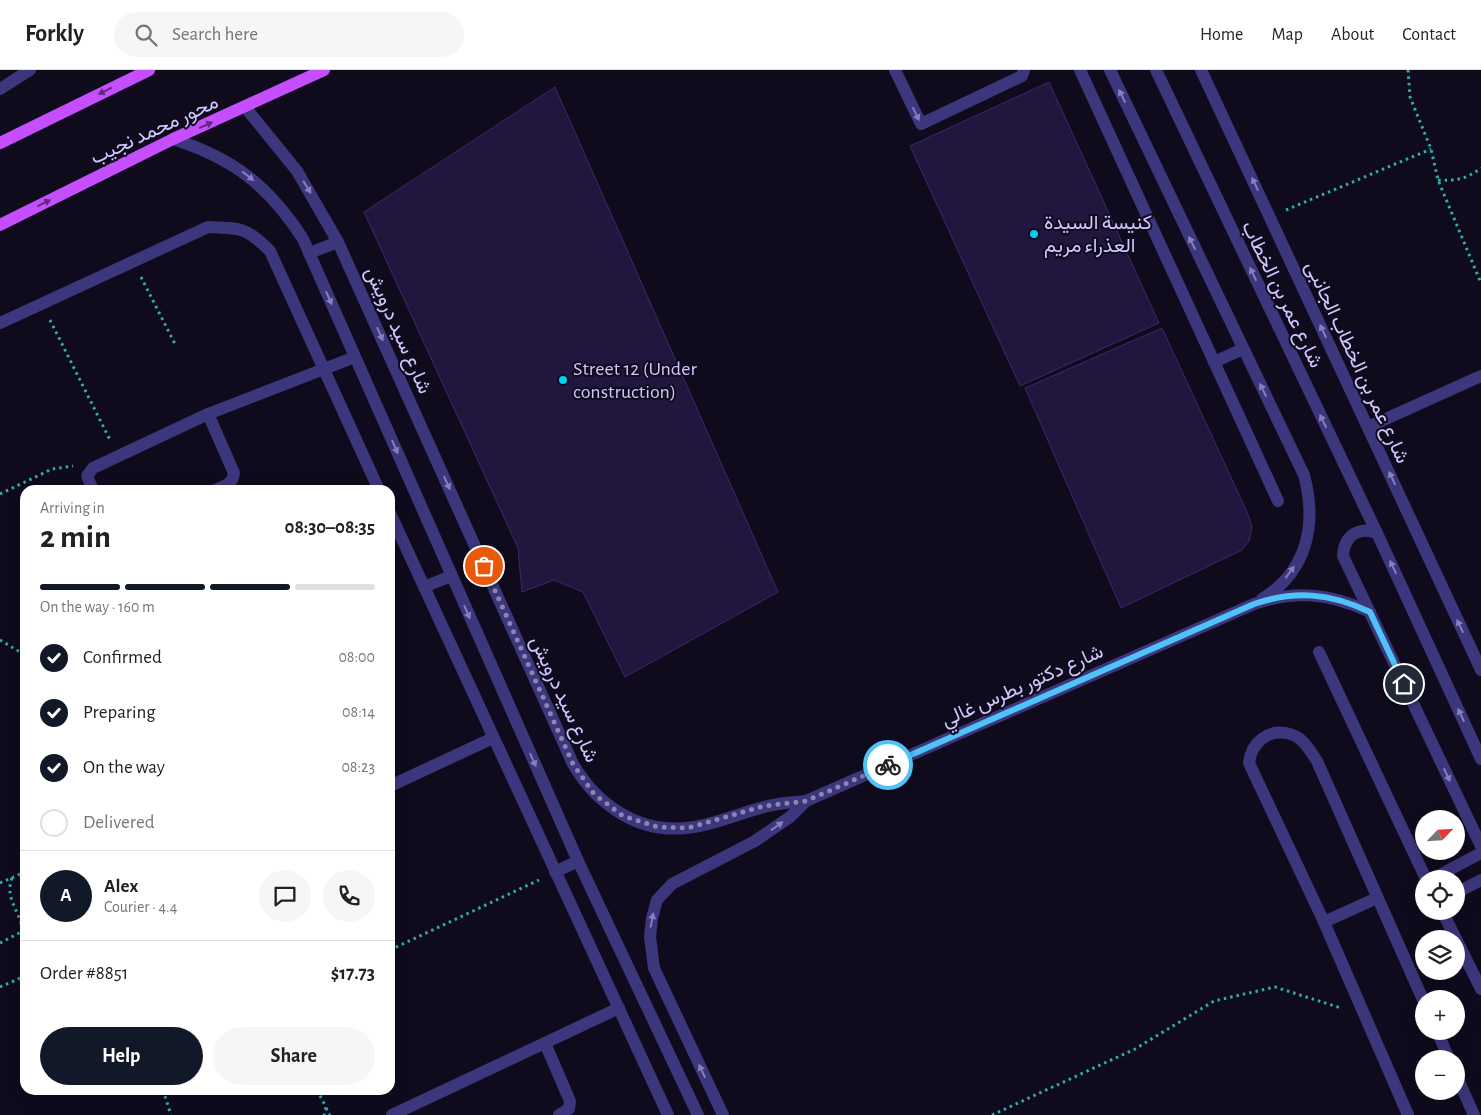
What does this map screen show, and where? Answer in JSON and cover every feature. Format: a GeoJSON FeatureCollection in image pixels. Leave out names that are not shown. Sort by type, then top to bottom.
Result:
{"type":"FeatureCollection","features":[{"type":"Feature","properties":{"kind":"main road"},"geometry":{"type":"LineString","coordinates":[[2,137],[149,70]]}},
{"type":"Feature","properties":{"kind":"main road","name":"محور محمد نجيب"},"geometry":{"type":"LineString","coordinates":[[0,225],[173,139],[324,70]]}},
{"type":"Feature","properties":{"kind":"street"},"geometry":{"type":"LineString","coordinates":[[0,89],[30,70]]}},
{"type":"Feature","properties":{"kind":"street"},"geometry":{"type":"LineString","coordinates":[[895,70],[921,124],[1022,76],[1024,70]]}},
{"type":"Feature","properties":{"kind":"street"},"geometry":{"type":"LineString","coordinates":[[1080,70],[1278,501]]}},
{"type":"Feature","properties":{"kind":"street"},"geometry":{"type":"LineString","coordinates":[[1110,70],[1304,475],[1310,509],[1309,527],[1299,560],[1280,585],[1254,604]]}},
{"type":"Feature","properties":{"kind":"street","name":"شارع عمر بن الخطاب"},"geometry":{"type":"LineString","coordinates":[[1156,70],[1377,533],[1480,756]]}},
{"type":"Feature","properties":{"kind":"street","name":"شارع عمر بن الخطاب الجانبى"},"geometry":{"type":"LineString","coordinates":[[1201,70],[1481,670]]}},
{"type":"Feature","properties":{"kind":"street","name":"شارع سيد درويش"},"geometry":{"type":"LineString","coordinates":[[245,107],[297,171],[338,242],[569,755],[582,780],[608,806],[623,816],[640,823],[673,829],[688,828],[764,806],[806,801]]}},
{"type":"Feature","properties":{"kind":"street"},"geometry":{"type":"LineString","coordinates":[[173,139],[216,155],[246,174],[283,210],[310,254],[578,861],[698,1115]]}},
{"type":"Feature","properties":{"kind":"street"},"geometry":{"type":"LineString","coordinates":[[0,323],[208,227],[240,228],[254,235],[270,251],[323,371],[377,485]]}},
{"type":"Feature","properties":{"kind":"street"},"geometry":{"type":"LineString","coordinates":[[310,254],[338,242]]}},
{"type":"Feature","properties":{"kind":"street"},"geometry":{"type":"LineString","coordinates":[[1214,362],[1243,349]]}},
{"type":"Feature","properties":{"kind":"street"},"geometry":{"type":"LineString","coordinates":[[91,485],[87,476],[90,471],[118,456],[208,414],[355,357]]}},
{"type":"Feature","properties":{"kind":"street"},"geometry":{"type":"LineString","coordinates":[[1368,427],[1481,376]]}},
{"type":"Feature","properties":{"kind":"street"},"geometry":{"type":"LineString","coordinates":[[208,414],[234,472],[234,479],[228,485]]}},
{"type":"Feature","properties":{"kind":"street"},"geometry":{"type":"LineString","coordinates":[[395,524],[668,1115]]}},
{"type":"Feature","properties":{"kind":"street"},"geometry":{"type":"LineString","coordinates":[[1377,533],[1361,530],[1347,540],[1343,556],[1481,846]]}},
{"type":"Feature","properties":{"kind":"street"},"geometry":{"type":"LineString","coordinates":[[424,587],[451,576]]}},
{"type":"Feature","properties":{"kind":"street"},"geometry":{"type":"LineString","coordinates":[[1254,604],[1293,594],[1313,594],[1333,597],[1370,612]]}},
{"type":"Feature","properties":{"kind":"street","name":"شارع دكتور بطرس غالي"},"geometry":{"type":"LineString","coordinates":[[806,801],[1254,604]]}},
{"type":"Feature","properties":{"kind":"street"},"geometry":{"type":"LineString","coordinates":[[1319,652],[1422,870]]}},
{"type":"Feature","properties":{"kind":"street"},"geometry":{"type":"LineString","coordinates":[[1408,1115],[1324,922],[1248,763],[1250,750],[1259,740],[1273,734],[1290,734],[1306,745],[1317,761],[1419,990]]}},
{"type":"Feature","properties":{"kind":"street"},"geometry":{"type":"LineString","coordinates":[[395,784],[494,738]]}},
{"type":"Feature","properties":{"kind":"street"},"geometry":{"type":"LineString","coordinates":[[722,1115],[654,968],[650,937],[652,918],[657,900],[672,884],[755,841],[790,817],[806,801]]}},
{"type":"Feature","properties":{"kind":"street"},"geometry":{"type":"LineString","coordinates":[[1449,870],[1481,853]]}},
{"type":"Feature","properties":{"kind":"street"},"geometry":{"type":"LineString","coordinates":[[555,872],[578,861]]}},
{"type":"Feature","properties":{"kind":"street"},"geometry":{"type":"LineString","coordinates":[[1465,888],[1481,880]]}},
{"type":"Feature","properties":{"kind":"street"},"geometry":{"type":"LineString","coordinates":[[1324,922],[1377,898]]}},
{"type":"Feature","properties":{"kind":"street"},"geometry":{"type":"LineString","coordinates":[[1465,957],[1481,989]]}},
{"type":"Feature","properties":{"kind":"street"},"geometry":{"type":"LineString","coordinates":[[392,1115],[619,1008]]}},
{"type":"Feature","properties":{"kind":"street"},"geometry":{"type":"LineString","coordinates":[[544,1043],[570,1101],[569,1109],[559,1115]]}},
{"type":"Feature","properties":{"kind":"street"},"geometry":{"type":"LineString","coordinates":[[1464,1100],[1469,1114]]}},
{"type":"Feature","properties":{"kind":"path"},"geometry":{"type":"LineString","coordinates":[[1408,70],[1410,97],[1431,149],[1438,180],[1481,283]]}},
{"type":"Feature","properties":{"kind":"path"},"geometry":{"type":"LineString","coordinates":[[1270,217],[1431,149]]}},
{"type":"Feature","properties":{"kind":"path"},"geometry":{"type":"LineString","coordinates":[[1438,180],[1452,181],[1466,178],[1481,168]]}},
{"type":"Feature","properties":{"kind":"path"},"geometry":{"type":"LineString","coordinates":[[132,261],[175,344]]}},
{"type":"Feature","properties":{"kind":"path"},"geometry":{"type":"LineString","coordinates":[[41,303],[118,456]]}},
{"type":"Feature","properties":{"kind":"path"},"geometry":{"type":"LineString","coordinates":[[0,494],[52,469],[70,465],[90,471]]}},
{"type":"Feature","properties":{"kind":"path"},"geometry":{"type":"LineString","coordinates":[[0,640],[20,652]]}},
{"type":"Feature","properties":{"kind":"path"},"geometry":{"type":"LineString","coordinates":[[395,948],[555,872]]}},
{"type":"Feature","properties":{"kind":"path"},"geometry":{"type":"LineString","coordinates":[[0,884],[20,874]]}},
{"type":"Feature","properties":{"kind":"path"},"geometry":{"type":"LineString","coordinates":[[12,878],[9,895],[20,921]]}},
{"type":"Feature","properties":{"kind":"path"},"geometry":{"type":"LineString","coordinates":[[0,942],[20,933]]}},
{"type":"Feature","properties":{"kind":"path"},"geometry":{"type":"LineString","coordinates":[[0,987],[20,978]]}},
{"type":"Feature","properties":{"kind":"path"},"geometry":{"type":"LineString","coordinates":[[992,1115],[1135,1049],[1214,1001],[1275,987],[1365,1016]]}},
{"type":"Feature","properties":{"kind":"path"},"geometry":{"type":"LineString","coordinates":[[165,1095],[171,1115]]}},
{"type":"Feature","properties":{"kind":"path"},"geometry":{"type":"LineString","coordinates":[[320,1095],[330,1115]]}},
{"type":"Feature","properties":{"kind":"path"},"geometry":{"type":"LineString","coordinates":[[324,1115],[326,1107]]}},
{"type":"Feature","properties":{"kind":"building","name":"كنيسة السيدة العذراء مريم"},"geometry":{"type":"Polygon","coordinates":[[[1049,82],[1159,323],[1020,386],[910,146],[1049,82]]]}},
{"type":"Feature","properties":{"kind":"building","name":"Street 12 (Under construction)"},"geometry":{"type":"Polygon","coordinates":[[[555,87],[778,592],[625,677],[583,592],[554,580],[522,592],[518,548],[364,212],[555,87]]]}},
{"type":"Feature","properties":{"kind":"building"},"geometry":{"type":"Polygon","coordinates":[[[1162,328],[1247,512],[1252,527],[1249,541],[1242,550],[1121,608],[1025,388],[1162,328]]]}},
{"type":"Feature","properties":{"kind":"way so far"},"geometry":{"type":"LineString","coordinates":[[484,566],[573,764],[582,780],[594,794],[623,816],[640,823],[658,827],[688,828],[764,806],[806,801],[888,765]]}},
{"type":"Feature","properties":{"kind":"place","name":"كنيسة السيدة العذراء مريم"},"geometry":{"type":"Point","coordinates":[1034,234]}},
{"type":"Feature","properties":{"kind":"place","name":"Street 12 (Under construction)"},"geometry":{"type":"Point","coordinates":[563,380]}},
{"type":"Feature","properties":{"kind":"route"},"geometry":{"type":"LineString","coordinates":[[888,765],[1254,604],[1293,594],[1333,597],[1352,603],[1370,612],[1404,684]]}}]}
